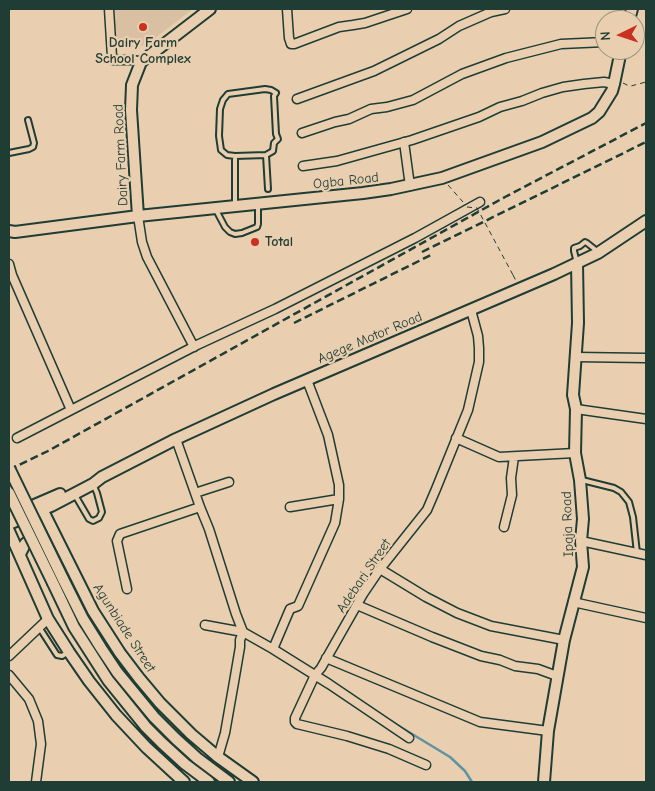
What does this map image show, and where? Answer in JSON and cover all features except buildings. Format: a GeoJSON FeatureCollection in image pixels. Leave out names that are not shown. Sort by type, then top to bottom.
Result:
{"type":"FeatureCollection","features":[{"type":"Feature","properties":{"kind":"main road"},"geometry":{"type":"LineString","coordinates":[[141,62],[210,9]]}},
{"type":"Feature","properties":{"kind":"main road","name":"Ogba Road"},"geometry":{"type":"LineString","coordinates":[[11,232],[138,216],[363,193],[410,186],[442,178],[542,142],[592,118],[599,112],[612,91],[619,60]]}},
{"type":"Feature","properties":{"kind":"main road","name":"Dairy Farm Road"},"geometry":{"type":"LineString","coordinates":[[138,216],[131,110],[132,85],[141,62]]}},
{"type":"Feature","properties":{"kind":"main road","name":"Agege Motor Road"},"geometry":{"type":"LineString","coordinates":[[9,524],[51,506],[176,439],[307,380],[554,274],[598,253],[646,221]]}},
{"type":"Feature","properties":{"kind":"main road","name":"Ipaja Road"},"geometry":{"type":"LineString","coordinates":[[544,782],[548,731],[557,676],[564,640],[583,567],[583,519],[580,480],[575,453],[576,409],[573,395],[578,323],[577,262]]}},
{"type":"Feature","properties":{"kind":"main road"},"geometry":{"type":"LineString","coordinates":[[9,468],[83,619],[100,648],[154,717],[197,758],[229,782]]}},
{"type":"Feature","properties":{"kind":"main road","name":"Agege Motor Road"},"geometry":{"type":"LineString","coordinates":[[9,516],[94,478],[102,477]]}},
{"type":"Feature","properties":{"kind":"main road"},"geometry":{"type":"LineString","coordinates":[[9,493],[74,627],[108,680],[162,744],[209,782]]}},
{"type":"Feature","properties":{"kind":"main road","name":"Agunbiade Street"},"geometry":{"type":"LineString","coordinates":[[42,509],[93,611],[138,678],[191,734],[218,757],[253,782]]}},
{"type":"Feature","properties":{"kind":"main road"},"geometry":{"type":"LineString","coordinates":[[9,530],[48,619],[89,681],[146,748],[184,782]]}},
{"type":"Feature","properties":{"kind":"main road"},"geometry":{"type":"LineString","coordinates":[[20,554],[25,544],[39,535],[47,535],[57,539]]}},
{"type":"Feature","properties":{"kind":"street"},"geometry":{"type":"LineString","coordinates":[[109,9],[113,60],[141,62]]}},
{"type":"Feature","properties":{"kind":"street"},"geometry":{"type":"LineString","coordinates":[[287,9],[291,44],[339,27],[353,26],[407,9]]}},
{"type":"Feature","properties":{"kind":"street"},"geometry":{"type":"LineString","coordinates":[[297,99],[374,71],[439,39],[459,26],[491,12],[505,9]]}},
{"type":"Feature","properties":{"kind":"street"},"geometry":{"type":"LineString","coordinates":[[302,133],[349,119],[371,109],[413,100],[462,74],[506,58],[561,44],[595,42]]}},
{"type":"Feature","properties":{"kind":"street"},"geometry":{"type":"LineString","coordinates":[[303,166],[337,161],[404,142],[479,117],[500,107],[563,87],[615,79]]}},
{"type":"Feature","properties":{"kind":"street"},"geometry":{"type":"LineString","coordinates":[[404,142],[410,186]]}},
{"type":"Feature","properties":{"kind":"street"},"geometry":{"type":"LineString","coordinates":[[17,438],[194,347],[415,238],[480,202]]}},
{"type":"Feature","properties":{"kind":"street"},"geometry":{"type":"LineString","coordinates":[[138,216],[142,242],[147,257],[194,347]]}},
{"type":"Feature","properties":{"kind":"street"},"geometry":{"type":"LineString","coordinates":[[9,264],[12,275],[71,410]]}},
{"type":"Feature","properties":{"kind":"street","name":"Adebari Street"},"geometry":{"type":"LineString","coordinates":[[426,766],[390,748],[297,724],[295,718],[315,675],[362,594],[427,510],[468,410],[479,362],[480,348],[471,310]]}},
{"type":"Feature","properties":{"kind":"street"},"geometry":{"type":"LineString","coordinates":[[576,357],[646,358]]}},
{"type":"Feature","properties":{"kind":"street"},"geometry":{"type":"LineString","coordinates":[[273,648],[290,609],[298,606],[335,523],[339,499],[339,485],[328,435],[307,380]]}},
{"type":"Feature","properties":{"kind":"street"},"geometry":{"type":"LineString","coordinates":[[576,409],[646,419]]}},
{"type":"Feature","properties":{"kind":"street"},"geometry":{"type":"LineString","coordinates":[[456,438],[498,457],[575,453]]}},
{"type":"Feature","properties":{"kind":"street"},"geometry":{"type":"LineString","coordinates":[[176,439],[209,529],[243,632],[240,640],[239,656],[225,733],[218,757]]}},
{"type":"Feature","properties":{"kind":"street"},"geometry":{"type":"LineString","coordinates":[[504,527],[512,495],[511,478],[514,457]]}},
{"type":"Feature","properties":{"kind":"street"},"geometry":{"type":"LineString","coordinates":[[195,492],[229,482]]}},
{"type":"Feature","properties":{"kind":"street"},"geometry":{"type":"LineString","coordinates":[[290,507],[339,499]]}},
{"type":"Feature","properties":{"kind":"street"},"geometry":{"type":"LineString","coordinates":[[127,589],[117,541],[120,534],[200,507]]}},
{"type":"Feature","properties":{"kind":"street"},"geometry":{"type":"LineString","coordinates":[[582,541],[646,555]]}},
{"type":"Feature","properties":{"kind":"street"},"geometry":{"type":"LineString","coordinates":[[380,569],[457,613],[491,626],[564,640]]}},
{"type":"Feature","properties":{"kind":"street"},"geometry":{"type":"LineString","coordinates":[[574,602],[646,618]]}},
{"type":"Feature","properties":{"kind":"street"},"geometry":{"type":"LineString","coordinates":[[357,605],[481,656],[500,660],[515,666],[538,669],[557,676]]}},
{"type":"Feature","properties":{"kind":"street"},"geometry":{"type":"LineString","coordinates":[[9,656],[48,619]]}},
{"type":"Feature","properties":{"kind":"street"},"geometry":{"type":"LineString","coordinates":[[206,625],[243,632],[273,648],[409,738]]}},
{"type":"Feature","properties":{"kind":"street"},"geometry":{"type":"LineString","coordinates":[[326,658],[480,722],[548,731]]}},
{"type":"Feature","properties":{"kind":"street"},"geometry":{"type":"LineString","coordinates":[[9,675],[29,699],[38,721],[41,744],[36,782]]}},
{"type":"Feature","properties":{"kind":"lane"},"geometry":{"type":"LineString","coordinates":[[265,89],[276,93],[274,96],[276,134],[278,139],[274,143],[273,150],[266,155],[235,156],[221,150],[219,136],[220,108],[228,94],[265,89]]}},
{"type":"Feature","properties":{"kind":"lane"},"geometry":{"type":"LineString","coordinates":[[9,153],[33,147],[34,143],[28,120]]}},
{"type":"Feature","properties":{"kind":"lane"},"geometry":{"type":"LineString","coordinates":[[266,155],[268,189]]}},
{"type":"Feature","properties":{"kind":"lane"},"geometry":{"type":"LineString","coordinates":[[235,156],[235,206]]}},
{"type":"Feature","properties":{"kind":"lane"},"geometry":{"type":"LineString","coordinates":[[215,208],[225,227],[230,232],[242,234],[258,224],[258,204]]}},
{"type":"Feature","properties":{"kind":"lane"},"geometry":{"type":"LineString","coordinates":[[577,262],[574,248],[585,242],[598,253]]}},
{"type":"Feature","properties":{"kind":"lane"},"geometry":{"type":"LineString","coordinates":[[580,480],[614,488],[621,492],[629,502],[633,516],[637,553]]}},
{"type":"Feature","properties":{"kind":"lane"},"geometry":{"type":"LineString","coordinates":[[74,493],[89,519],[94,521],[100,518],[102,512],[93,484]]}},
{"type":"Feature","properties":{"kind":"lane"},"geometry":{"type":"LineString","coordinates":[[39,626],[57,655],[62,656],[69,652]]}},
{"type":"Feature","properties":{"kind":"path"},"geometry":{"type":"LineString","coordinates":[[615,79],[631,86],[646,82]]}},
{"type":"Feature","properties":{"kind":"path"},"geometry":{"type":"LineString","coordinates":[[442,178],[467,207],[477,208],[512,275]]}},
{"type":"Feature","properties":{"kind":"shaded area","name":"Dairy Farm School Complex"},"geometry":{"type":"Polygon","coordinates":[[[113,9],[193,9],[146,45],[118,48],[113,9]]]}},
{"type":"Feature","properties":{"kind":"waterway"},"geometry":{"type":"LineString","coordinates":[[389,720],[450,757],[465,771],[472,782]]}},
{"type":"Feature","properties":{"kind":"railway"},"geometry":{"type":"LineString","coordinates":[[9,470],[48,451],[505,197],[646,123]]}},
{"type":"Feature","properties":{"kind":"railway"},"geometry":{"type":"LineString","coordinates":[[422,252],[646,142]]}},
{"type":"Feature","properties":{"kind":"railway"},"geometry":{"type":"LineString","coordinates":[[294,323],[433,254]]}},
{"type":"Feature","properties":{"kind":"place","name":"Dairy Farm School Complex"},"geometry":{"type":"Point","coordinates":[143,27]}},
{"type":"Feature","properties":{"kind":"place","name":"Total"},"geometry":{"type":"Point","coordinates":[255,242]}}]}
